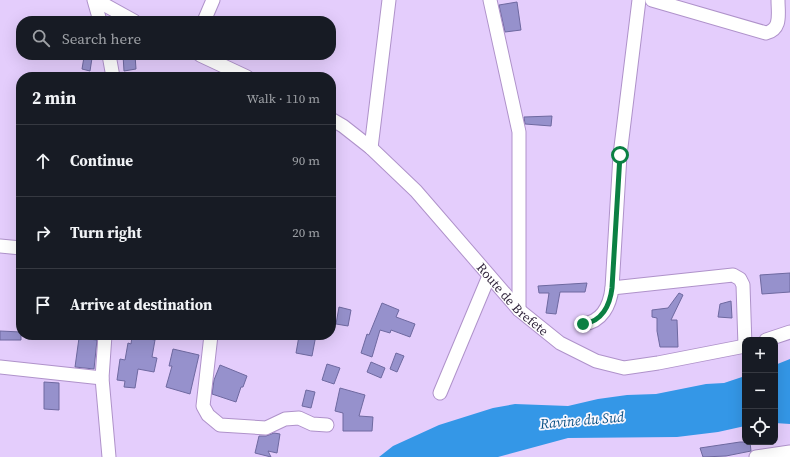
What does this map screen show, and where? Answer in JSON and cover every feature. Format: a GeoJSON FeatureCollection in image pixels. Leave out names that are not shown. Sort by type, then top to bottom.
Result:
{"type":"FeatureCollection","features":[{"type":"Feature","properties":{"kind":"street"},"geometry":{"type":"LineString","coordinates":[[95,0],[99,16]]}},
{"type":"Feature","properties":{"kind":"street"},"geometry":{"type":"LineString","coordinates":[[95,0],[125,16]]}},
{"type":"Feature","properties":{"kind":"street"},"geometry":{"type":"LineString","coordinates":[[206,16],[212,0]]}},
{"type":"Feature","properties":{"kind":"street"},"geometry":{"type":"LineString","coordinates":[[371,148],[389,0]]}},
{"type":"Feature","properties":{"kind":"street"},"geometry":{"type":"LineString","coordinates":[[490,0],[519,132],[519,310]]}},
{"type":"Feature","properties":{"kind":"street"},"geometry":{"type":"LineString","coordinates":[[583,324],[590,323],[606,310],[610,301],[620,155],[639,0]]}},
{"type":"Feature","properties":{"kind":"street"},"geometry":{"type":"LineString","coordinates":[[652,0],[766,33],[773,31],[778,25],[778,0]]}},
{"type":"Feature","properties":{"kind":"street"},"geometry":{"type":"LineString","coordinates":[[110,60],[112,72]]}},
{"type":"Feature","properties":{"kind":"street"},"geometry":{"type":"LineString","coordinates":[[211,60],[236,72]]}},
{"type":"Feature","properties":{"kind":"street","name":"Route de Brefete"},"geometry":{"type":"LineString","coordinates":[[336,122],[371,148],[416,191],[519,310],[560,343],[596,361],[624,368],[742,347]]}},
{"type":"Feature","properties":{"kind":"street"},"geometry":{"type":"LineString","coordinates":[[0,246],[16,248]]}},
{"type":"Feature","properties":{"kind":"street"},"geometry":{"type":"LineString","coordinates":[[612,288],[733,275],[740,279],[743,285],[745,337]]}},
{"type":"Feature","properties":{"kind":"street"},"geometry":{"type":"LineString","coordinates":[[440,393],[489,276]]}},
{"type":"Feature","properties":{"kind":"street"},"geometry":{"type":"LineString","coordinates":[[775,337],[790,332]]}},
{"type":"Feature","properties":{"kind":"street"},"geometry":{"type":"LineString","coordinates":[[105,340],[102,378],[109,457]]}},
{"type":"Feature","properties":{"kind":"street"},"geometry":{"type":"LineString","coordinates":[[210,340],[203,406],[208,415],[220,425],[266,428],[286,419],[299,418],[312,424],[327,424]]}},
{"type":"Feature","properties":{"kind":"street"},"geometry":{"type":"LineString","coordinates":[[0,367],[102,378]]}},
{"type":"Feature","properties":{"kind":"street"},"geometry":{"type":"LineString","coordinates":[[756,457],[790,452]]}},
{"type":"Feature","properties":{"kind":"water"},"geometry":{"type":"Polygon","coordinates":[[[790,359],[790,424],[778,423],[778,364],[790,359]]]}},
{"type":"Feature","properties":{"kind":"water","name":"Ravine du Sud"},"geometry":{"type":"Polygon","coordinates":[[[742,377],[742,427],[718,432],[677,437],[568,438],[498,457],[379,457],[393,446],[439,425],[493,408],[515,404],[568,406],[598,399],[627,395],[656,394],[706,384],[724,383],[742,377]]]}},
{"type":"Feature","properties":{"kind":"building"},"geometry":{"type":"Polygon","coordinates":[[[517,2],[521,30],[505,32],[499,5],[517,2]]]}},
{"type":"Feature","properties":{"kind":"building"},"geometry":{"type":"Polygon","coordinates":[[[84,60],[92,60],[90,71],[82,69],[84,60]]]}},
{"type":"Feature","properties":{"kind":"building"},"geometry":{"type":"Polygon","coordinates":[[[123,60],[135,60],[136,69],[124,71],[123,60]]]}},
{"type":"Feature","properties":{"kind":"building"},"geometry":{"type":"Polygon","coordinates":[[[552,116],[551,126],[525,124],[524,117],[552,116]]]}},
{"type":"Feature","properties":{"kind":"building"},"geometry":{"type":"Polygon","coordinates":[[[790,273],[790,292],[762,294],[760,275],[790,273]]]}},
{"type":"Feature","properties":{"kind":"building"},"geometry":{"type":"Polygon","coordinates":[[[587,283],[585,292],[560,292],[556,314],[546,313],[549,293],[539,293],[538,286],[587,283]]]}},
{"type":"Feature","properties":{"kind":"building"},"geometry":{"type":"Polygon","coordinates":[[[679,293],[683,295],[671,320],[677,320],[678,347],[660,347],[657,331],[657,318],[652,317],[652,310],[668,308],[679,293]]]}},
{"type":"Feature","properties":{"kind":"building"},"geometry":{"type":"Polygon","coordinates":[[[731,301],[732,318],[718,317],[720,304],[731,301]]]}},
{"type":"Feature","properties":{"kind":"building"},"geometry":{"type":"Polygon","coordinates":[[[382,303],[399,310],[396,317],[415,324],[410,337],[391,330],[390,333],[380,330],[372,357],[361,353],[367,334],[369,335],[382,303]]]}},
{"type":"Feature","properties":{"kind":"building"},"geometry":{"type":"Polygon","coordinates":[[[339,307],[351,310],[348,326],[336,324],[339,307]]]}},
{"type":"Feature","properties":{"kind":"building"},"geometry":{"type":"Polygon","coordinates":[[[0,331],[16,332],[16,340],[0,340],[0,331]]]}},
{"type":"Feature","properties":{"kind":"building"},"geometry":{"type":"Polygon","coordinates":[[[79,340],[97,340],[94,369],[75,367],[79,340]]]}},
{"type":"Feature","properties":{"kind":"building"},"geometry":{"type":"Polygon","coordinates":[[[132,340],[155,340],[152,357],[157,358],[154,372],[138,369],[135,388],[124,387],[125,381],[117,380],[120,359],[125,360],[128,343],[131,344],[132,340]]]}},
{"type":"Feature","properties":{"kind":"building"},"geometry":{"type":"Polygon","coordinates":[[[298,340],[315,340],[312,356],[296,353],[298,340]]]}},
{"type":"Feature","properties":{"kind":"building"},"geometry":{"type":"Polygon","coordinates":[[[173,349],[199,355],[190,394],[166,387],[172,366],[169,366],[173,349]]]}},
{"type":"Feature","properties":{"kind":"building"},"geometry":{"type":"Polygon","coordinates":[[[396,353],[404,356],[397,372],[390,369],[396,353]]]}},
{"type":"Feature","properties":{"kind":"building"},"geometry":{"type":"Polygon","coordinates":[[[371,362],[385,368],[381,378],[367,372],[371,362]]]}},
{"type":"Feature","properties":{"kind":"building"},"geometry":{"type":"Polygon","coordinates":[[[327,364],[340,368],[334,384],[322,380],[327,364]]]}},
{"type":"Feature","properties":{"kind":"building"},"geometry":{"type":"Polygon","coordinates":[[[220,365],[247,376],[243,387],[241,387],[236,402],[212,394],[214,380],[220,365]]]}},
{"type":"Feature","properties":{"kind":"building"},"geometry":{"type":"Polygon","coordinates":[[[44,382],[59,383],[59,410],[44,409],[44,382]]]}},
{"type":"Feature","properties":{"kind":"building"},"geometry":{"type":"Polygon","coordinates":[[[340,388],[365,395],[359,416],[373,417],[372,431],[343,431],[343,413],[335,411],[340,388]]]}},
{"type":"Feature","properties":{"kind":"building"},"geometry":{"type":"Polygon","coordinates":[[[306,390],[315,392],[311,408],[302,406],[306,390]]]}},
{"type":"Feature","properties":{"kind":"building"},"geometry":{"type":"Polygon","coordinates":[[[274,433],[280,434],[277,453],[268,451],[271,457],[255,453],[259,436],[266,436],[274,433]]]}},
{"type":"Feature","properties":{"kind":"building"},"geometry":{"type":"Polygon","coordinates":[[[742,442],[742,445],[750,445],[751,451],[726,456],[703,457],[700,448],[742,442]]]}},
{"type":"Feature","properties":{"kind":"route"},"geometry":{"type":"LineString","coordinates":[[583,324],[590,323],[600,316],[606,310],[610,301],[620,155]]}}]}
